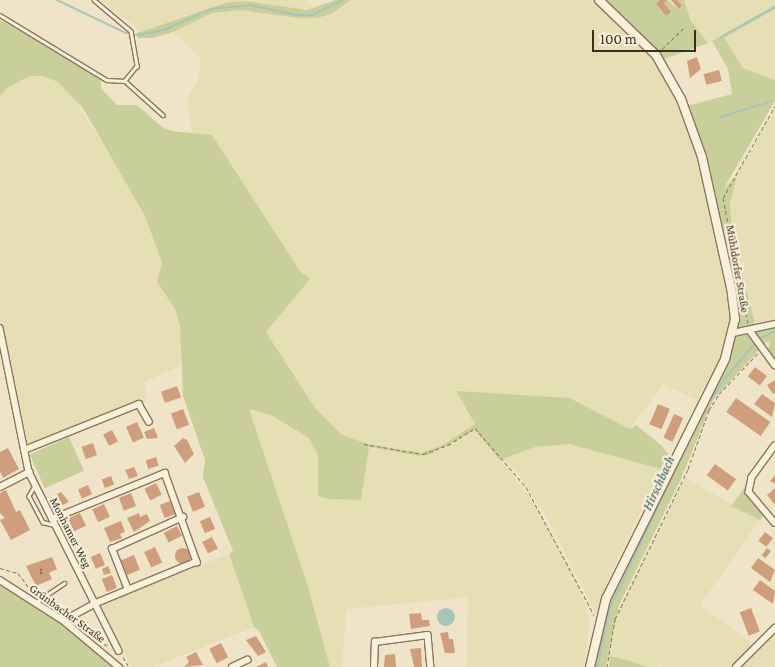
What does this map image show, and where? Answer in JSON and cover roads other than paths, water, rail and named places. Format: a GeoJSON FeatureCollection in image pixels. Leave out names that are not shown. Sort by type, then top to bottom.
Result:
{"type":"FeatureCollection","features":[{"type":"Feature","properties":{"kind":"street","name":"Mühldorfer Straße"},"geometry":{"type":"LineString","coordinates":[[590,667],[598,622],[614,583],[725,359],[733,333],[731,288],[698,144],[681,98],[656,55],[599,0]]}},
{"type":"Feature","properties":{"kind":"street"},"geometry":{"type":"LineString","coordinates":[[733,333],[751,332],[775,324]]}},
{"type":"Feature","properties":{"kind":"street","name":"Monhamer Weg"},"geometry":{"type":"LineString","coordinates":[[0,328],[13,380],[28,472],[119,652]]}},
{"type":"Feature","properties":{"kind":"street"},"geometry":{"type":"LineString","coordinates":[[751,332],[775,365]]}},
{"type":"Feature","properties":{"kind":"street"},"geometry":{"type":"LineString","coordinates":[[24,450],[138,404],[149,421]]}},
{"type":"Feature","properties":{"kind":"street"},"geometry":{"type":"LineString","coordinates":[[775,446],[752,478],[749,492],[775,524]]}},
{"type":"Feature","properties":{"kind":"street"},"geometry":{"type":"LineString","coordinates":[[0,487],[28,472]]}},
{"type":"Feature","properties":{"kind":"street"},"geometry":{"type":"LineString","coordinates":[[52,519],[165,473],[183,517],[197,562],[95,604],[64,621]]}},
{"type":"Feature","properties":{"kind":"street"},"geometry":{"type":"LineString","coordinates":[[128,590],[112,549],[183,517]]}},
{"type":"Feature","properties":{"kind":"street","name":"Grünbacher Straße"},"geometry":{"type":"LineString","coordinates":[[0,580],[64,621],[119,667]]}},
{"type":"Feature","properties":{"kind":"street"},"geometry":{"type":"LineString","coordinates":[[736,667],[775,628]]}},
{"type":"Feature","properties":{"kind":"street"},"geometry":{"type":"LineString","coordinates":[[374,667],[375,642],[430,636],[431,667]]}},
{"type":"Feature","properties":{"kind":"street"},"geometry":{"type":"LineString","coordinates":[[232,667],[247,660]]}},
{"type":"Feature","properties":{"kind":"lane"},"geometry":{"type":"LineString","coordinates":[[94,0],[131,31],[137,66],[125,81]]}},
{"type":"Feature","properties":{"kind":"lane"},"geometry":{"type":"LineString","coordinates":[[0,15],[107,80],[125,81],[162,114]]}},
{"type":"Feature","properties":{"kind":"lane"},"geometry":{"type":"LineString","coordinates":[[35,486],[29,496],[43,522],[56,525]]}},
{"type":"Feature","properties":{"kind":"lane"},"geometry":{"type":"LineString","coordinates":[[36,602],[64,583]]}},
{"type":"Feature","properties":{"kind":"water"},"geometry":{"type":"Polygon","coordinates":[[[446,608],[452,611],[455,617],[452,623],[446,626],[440,623],[437,617],[440,611],[446,608]]]}},
{"type":"Feature","properties":{"kind":"waterway"},"geometry":{"type":"LineString","coordinates":[[57,0],[126,33],[138,35],[164,30],[211,9],[250,5],[296,15],[312,15],[343,0]]}},
{"type":"Feature","properties":{"kind":"waterway"},"geometry":{"type":"LineString","coordinates":[[721,37],[775,7]]}},
{"type":"Feature","properties":{"kind":"waterway"},"geometry":{"type":"LineString","coordinates":[[721,117],[772,101]]}},
{"type":"Feature","properties":{"kind":"waterway","name":"Hirschbach"},"geometry":{"type":"LineString","coordinates":[[759,339],[775,331]]}},
{"type":"Feature","properties":{"kind":"waterway","name":"Hirschbach"},"geometry":{"type":"LineString","coordinates":[[705,408],[723,381],[756,342]]}},
{"type":"Feature","properties":{"kind":"waterway","name":"Hirschbach"},"geometry":{"type":"LineString","coordinates":[[597,667],[610,608],[696,425]]}}]}
